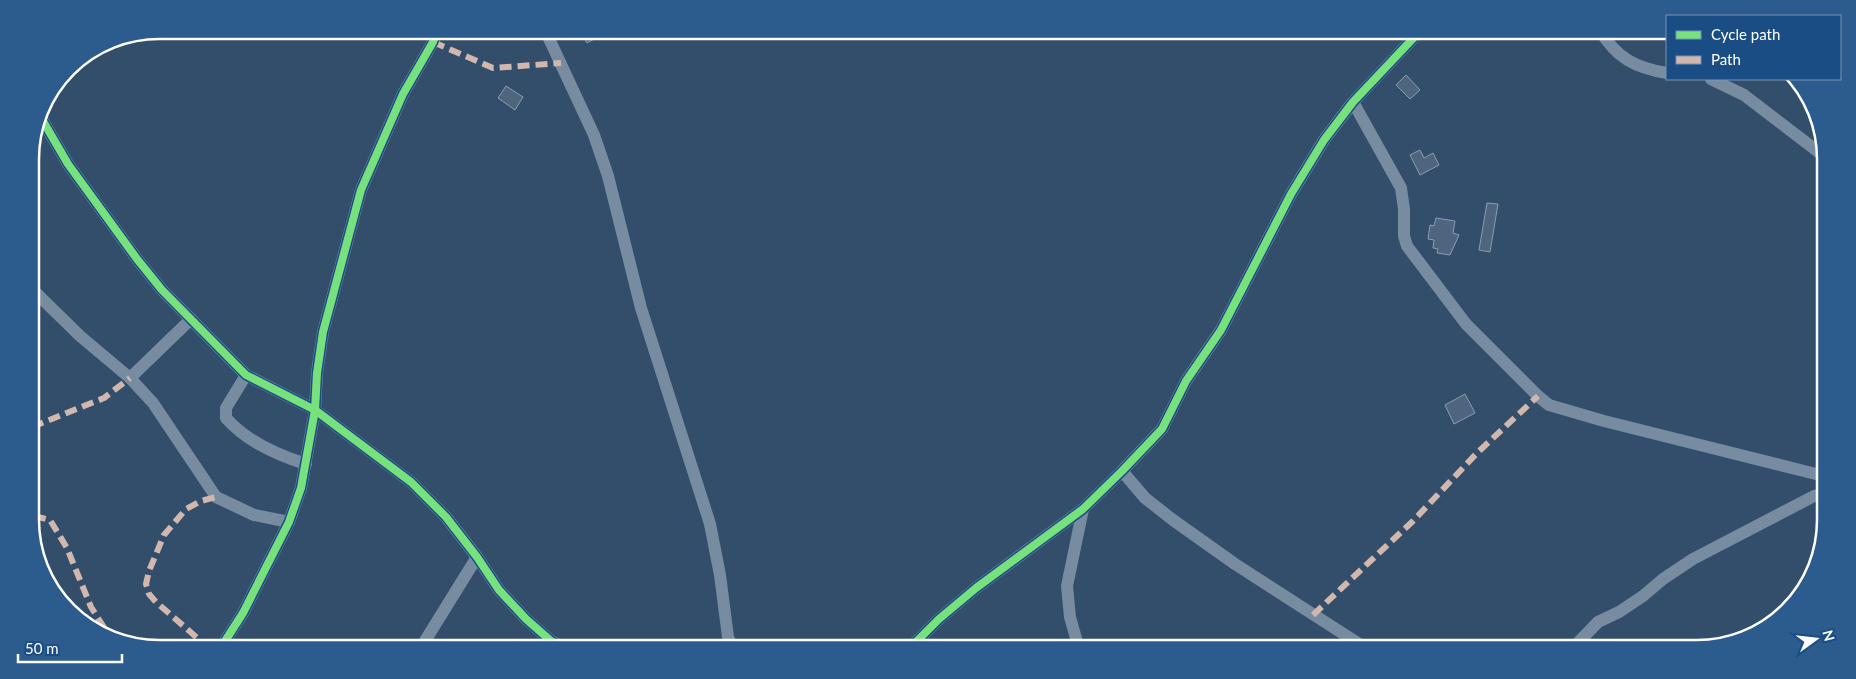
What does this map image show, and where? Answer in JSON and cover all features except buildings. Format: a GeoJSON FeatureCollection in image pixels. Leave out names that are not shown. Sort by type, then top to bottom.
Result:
{"type":"FeatureCollection","features":[{"type":"Feature","properties":{"kind":"street"},"geometry":{"type":"LineString","coordinates":[[226,640],[243,612],[289,522],[301,488],[315,410],[317,373],[323,332],[361,190],[403,94],[434,39]]}},
{"type":"Feature","properties":{"kind":"street"},"geometry":{"type":"LineString","coordinates":[[549,39],[594,135],[608,176],[641,308],[710,524],[720,575],[729,640]]}},
{"type":"Feature","properties":{"kind":"street"},"geometry":{"type":"LineString","coordinates":[[918,640],[939,619],[976,588],[1082,509],[1122,471],[1162,428],[1186,381],[1221,330],[1292,194],[1324,140],[1353,102],[1412,39]]}},
{"type":"Feature","properties":{"kind":"street"},"geometry":{"type":"LineString","coordinates":[[1605,39],[1616,53],[1630,62],[1647,70],[1666,73]]}},
{"type":"Feature","properties":{"kind":"street"},"geometry":{"type":"LineString","coordinates":[[1713,80],[1744,95],[1816,150]]}},
{"type":"Feature","properties":{"kind":"street"},"geometry":{"type":"LineString","coordinates":[[1353,102],[1401,188],[1404,209],[1404,236],[1407,246],[1466,324],[1549,405],[1604,421],[1817,474]]}},
{"type":"Feature","properties":{"kind":"street"},"geometry":{"type":"LineString","coordinates":[[44,124],[68,164],[136,259],[162,290],[246,375],[315,410],[411,482],[446,517],[499,590],[551,640]]}},
{"type":"Feature","properties":{"kind":"street"},"geometry":{"type":"LineString","coordinates":[[39,296],[80,336],[130,378],[153,403],[216,497],[254,515],[289,522]]}},
{"type":"Feature","properties":{"kind":"street"},"geometry":{"type":"LineString","coordinates":[[130,378],[191,319]]}},
{"type":"Feature","properties":{"kind":"street"},"geometry":{"type":"LineString","coordinates":[[246,375],[226,408],[226,418],[234,428],[269,451],[306,464]]}},
{"type":"Feature","properties":{"kind":"street"},"geometry":{"type":"LineString","coordinates":[[1122,471],[1145,498],[1173,520],[1235,564],[1353,640]]}},
{"type":"Feature","properties":{"kind":"street"},"geometry":{"type":"LineString","coordinates":[[1581,640],[1598,622],[1619,612],[1693,559],[1817,496]]}},
{"type":"Feature","properties":{"kind":"street"},"geometry":{"type":"LineString","coordinates":[[1076,640],[1070,617],[1067,586],[1082,509]]}},
{"type":"Feature","properties":{"kind":"street"},"geometry":{"type":"LineString","coordinates":[[426,640],[477,558]]}},
{"type":"Feature","properties":{"kind":"marked path"},"geometry":{"type":"LineString","coordinates":[[433,42],[493,68],[561,63]]}},
{"type":"Feature","properties":{"kind":"marked path"},"geometry":{"type":"LineString","coordinates":[[39,424],[104,398],[130,378]]}},
{"type":"Feature","properties":{"kind":"marked path"},"geometry":{"type":"LineString","coordinates":[[1313,615],[1413,521],[1477,453],[1538,396]]}},
{"type":"Feature","properties":{"kind":"marked path"},"geometry":{"type":"LineString","coordinates":[[200,640],[156,602],[149,594],[146,584],[149,571],[164,535],[186,509],[201,501],[216,497]]}},
{"type":"Feature","properties":{"kind":"marked path"},"geometry":{"type":"LineString","coordinates":[[39,517],[50,520],[67,548],[91,607],[103,626]]}},
{"type":"Feature","properties":{"kind":"cycle path"},"geometry":{"type":"LineString","coordinates":[[226,640],[243,613],[289,522],[301,488],[315,410],[317,373],[323,332],[361,190],[403,94],[434,39]]}},
{"type":"Feature","properties":{"kind":"cycle path"},"geometry":{"type":"LineString","coordinates":[[918,640],[939,619],[976,588],[1083,509],[1162,429],[1186,381],[1221,330],[1291,194],[1324,140],[1353,102],[1412,39]]}},
{"type":"Feature","properties":{"kind":"cycle path"},"geometry":{"type":"LineString","coordinates":[[44,124],[68,164],[137,259],[162,290],[246,375],[315,410],[411,482],[446,517],[477,557],[499,590],[526,619],[550,640]]}}]}
